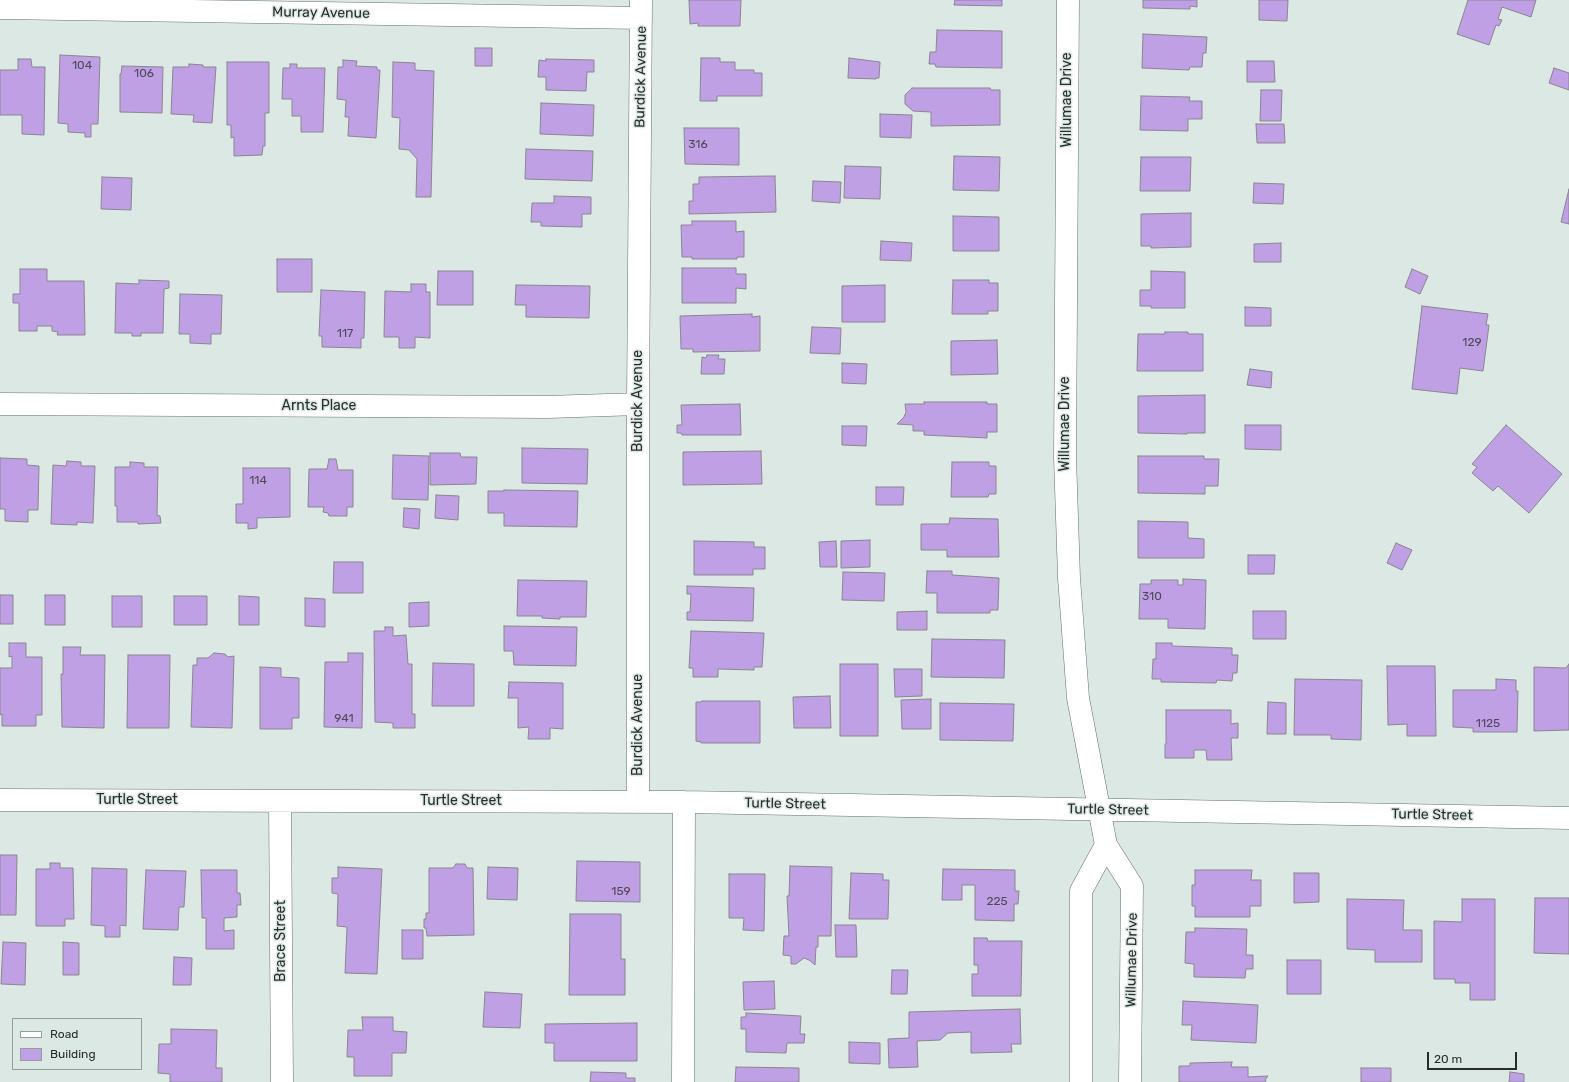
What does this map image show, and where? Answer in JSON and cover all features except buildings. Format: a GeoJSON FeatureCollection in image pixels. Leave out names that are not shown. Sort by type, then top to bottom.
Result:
{"type":"FeatureCollection","features":[{"type":"Feature","properties":{"kind":"street","name":"Willumae Drive"},"geometry":{"type":"LineString","coordinates":[[1068,0],[1065,457],[1069,578],[1078,698],[1106,845],[1132,886],[1130,1082]]}},
{"type":"Feature","properties":{"kind":"street","name":"Murray Avenue"},"geometry":{"type":"LineString","coordinates":[[0,8],[641,9]]}},
{"type":"Feature","properties":{"kind":"street","name":"Burdick Avenue"},"geometry":{"type":"LineString","coordinates":[[638,802],[638,404],[641,9]]}},
{"type":"Feature","properties":{"kind":"street","name":"Arnts Place"},"geometry":{"type":"LineString","coordinates":[[0,404],[548,407],[638,404]]}},
{"type":"Feature","properties":{"kind":"street","name":"Turtle Street"},"geometry":{"type":"LineString","coordinates":[[0,800],[684,802],[1569,818]]}},
{"type":"Feature","properties":{"kind":"street","name":"Brace Street"},"geometry":{"type":"LineString","coordinates":[[280,801],[282,1082]]}},
{"type":"Feature","properties":{"kind":"street"},"geometry":{"type":"LineString","coordinates":[[684,802],[684,1082]]}},
{"type":"Feature","properties":{"kind":"street"},"geometry":{"type":"LineString","coordinates":[[1081,1082],[1081,891],[1106,845]]}}]}
